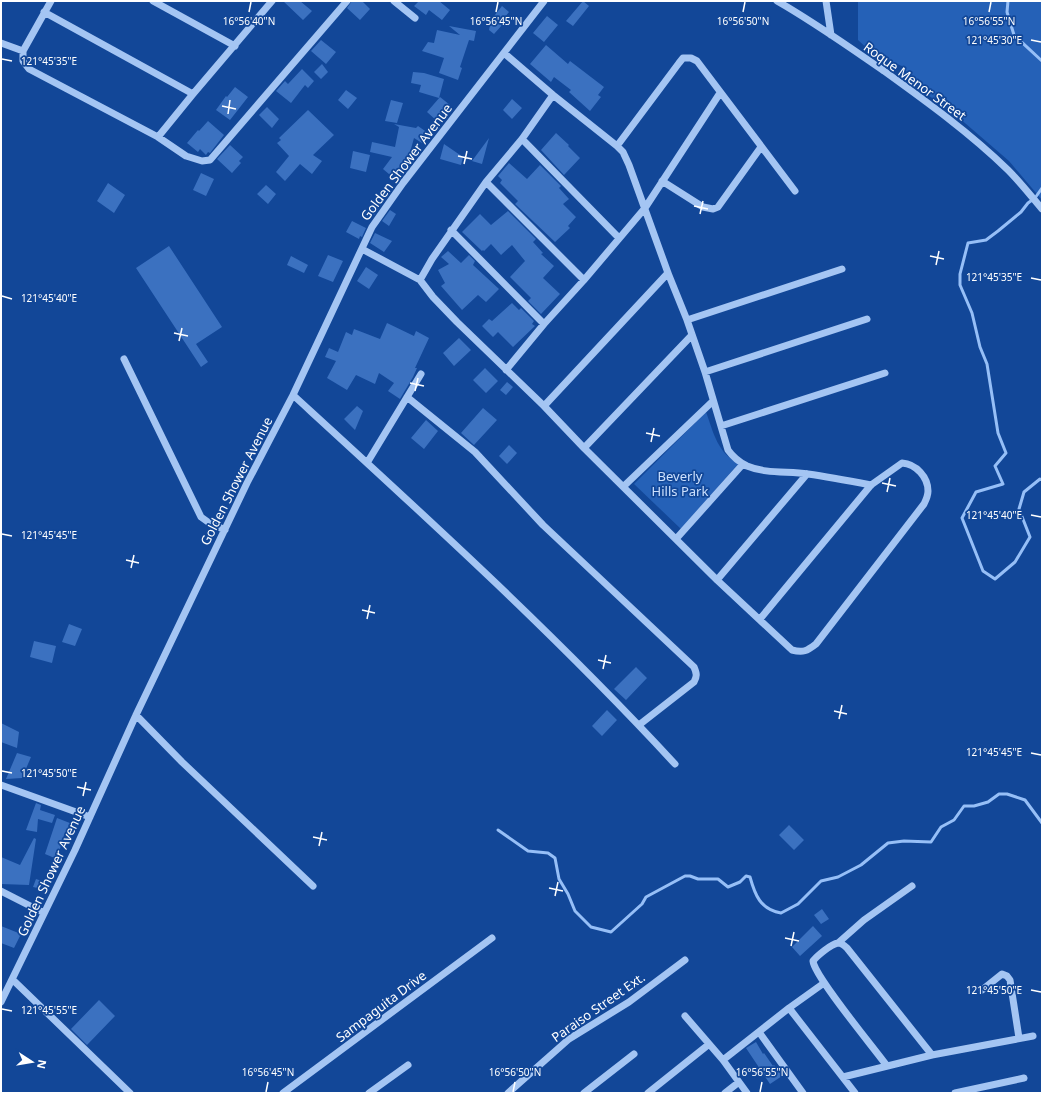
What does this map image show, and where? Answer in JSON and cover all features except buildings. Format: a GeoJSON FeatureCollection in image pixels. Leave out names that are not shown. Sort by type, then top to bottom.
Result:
{"type":"FeatureCollection","features":[{"type":"Feature","properties":{"kind":"street"},"geometry":{"type":"LineString","coordinates":[[51,1],[23,51],[23,61],[29,69],[158,137],[186,156],[202,162],[210,160],[347,1]]}},
{"type":"Feature","properties":{"kind":"street"},"geometry":{"type":"LineString","coordinates":[[153,1],[235,46]]}},
{"type":"Feature","properties":{"kind":"street"},"geometry":{"type":"LineString","coordinates":[[158,137],[272,1]]}},
{"type":"Feature","properties":{"kind":"street"},"geometry":{"type":"LineString","coordinates":[[394,1],[415,18]]}},
{"type":"Feature","properties":{"kind":"street","name":"Golden Shower Avenue"},"geometry":{"type":"LineString","coordinates":[[1,1002],[13,980],[90,817],[136,715],[226,530],[247,483],[293,395],[372,227],[544,1]]}},
{"type":"Feature","properties":{"kind":"street","name":"Roque Menor Street"},"geometry":{"type":"LineString","coordinates":[[777,1],[830,35],[942,114],[987,150],[1009,171],[1042,209]]}},
{"type":"Feature","properties":{"kind":"street"},"geometry":{"type":"LineString","coordinates":[[826,1],[830,35]]}},
{"type":"Feature","properties":{"kind":"street"},"geometry":{"type":"LineString","coordinates":[[44,12],[193,94]]}},
{"type":"Feature","properties":{"kind":"street"},"geometry":{"type":"LineString","coordinates":[[1,42],[23,51]]}},
{"type":"Feature","properties":{"kind":"street"},"geometry":{"type":"LineString","coordinates":[[504,52],[553,95],[623,152],[687,320],[705,372],[728,450],[732,456],[748,466],[770,471],[807,474],[872,485]]}},
{"type":"Feature","properties":{"kind":"street"},"geometry":{"type":"LineString","coordinates":[[617,146],[683,58],[692,58],[697,61],[720,94],[795,191]]}},
{"type":"Feature","properties":{"kind":"street"},"geometry":{"type":"LineString","coordinates":[[506,370],[645,208],[720,94]]}},
{"type":"Feature","properties":{"kind":"street"},"geometry":{"type":"LineString","coordinates":[[420,280],[451,230],[486,182],[522,139],[553,95]]}},
{"type":"Feature","properties":{"kind":"street"},"geometry":{"type":"LineString","coordinates":[[522,139],[619,238]]}},
{"type":"Feature","properties":{"kind":"street"},"geometry":{"type":"LineString","coordinates":[[662,181],[703,207],[713,210],[718,207],[760,147]]}},
{"type":"Feature","properties":{"kind":"street"},"geometry":{"type":"LineString","coordinates":[[486,182],[584,280]]}},
{"type":"Feature","properties":{"kind":"street"},"geometry":{"type":"LineString","coordinates":[[451,230],[544,324]]}},
{"type":"Feature","properties":{"kind":"street"},"geometry":{"type":"LineString","coordinates":[[362,249],[420,280],[433,297],[544,406],[584,448],[624,486],[717,580],[792,650],[801,653],[816,644],[924,504],[928,492],[926,482],[919,471],[914,466],[902,464],[872,485],[760,619]]}},
{"type":"Feature","properties":{"kind":"street"},"geometry":{"type":"LineString","coordinates":[[687,320],[842,269]]}},
{"type":"Feature","properties":{"kind":"street"},"geometry":{"type":"LineString","coordinates":[[544,406],[668,273]]}},
{"type":"Feature","properties":{"kind":"street"},"geometry":{"type":"LineString","coordinates":[[705,372],[867,319]]}},
{"type":"Feature","properties":{"kind":"street"},"geometry":{"type":"LineString","coordinates":[[584,448],[692,335]]}},
{"type":"Feature","properties":{"kind":"street"},"geometry":{"type":"LineString","coordinates":[[124,359],[198,512],[201,517],[208,522],[226,530]]}},
{"type":"Feature","properties":{"kind":"street"},"geometry":{"type":"LineString","coordinates":[[722,426],[885,373]]}},
{"type":"Feature","properties":{"kind":"street"},"geometry":{"type":"LineString","coordinates":[[367,463],[421,374]]}},
{"type":"Feature","properties":{"kind":"street"},"geometry":{"type":"LineString","coordinates":[[293,395],[489,576],[578,662],[675,764]]}},
{"type":"Feature","properties":{"kind":"street"},"geometry":{"type":"LineString","coordinates":[[407,397],[476,452],[543,525],[694,667],[697,674],[694,682],[639,725]]}},
{"type":"Feature","properties":{"kind":"street"},"geometry":{"type":"LineString","coordinates":[[624,486],[713,401]]}},
{"type":"Feature","properties":{"kind":"street"},"geometry":{"type":"LineString","coordinates":[[676,539],[743,464]]}},
{"type":"Feature","properties":{"kind":"street"},"geometry":{"type":"LineString","coordinates":[[717,580],[807,474]]}},
{"type":"Feature","properties":{"kind":"street"},"geometry":{"type":"LineString","coordinates":[[136,715],[182,762],[313,886]]}},
{"type":"Feature","properties":{"kind":"street"},"geometry":{"type":"LineString","coordinates":[[1,785],[90,817]]}},
{"type":"Feature","properties":{"kind":"street"},"geometry":{"type":"LineString","coordinates":[[887,1066],[824,983],[812,961],[815,957],[832,945],[838,943],[864,920],[912,886]]}},
{"type":"Feature","properties":{"kind":"street"},"geometry":{"type":"LineString","coordinates":[[1,891],[44,914]]}},
{"type":"Feature","properties":{"kind":"street","name":"Sampaguita Drive"},"geometry":{"type":"LineString","coordinates":[[283,1093],[492,938]]}},
{"type":"Feature","properties":{"kind":"street"},"geometry":{"type":"LineString","coordinates":[[838,943],[843,944],[847,948],[932,1055]]}},
{"type":"Feature","properties":{"kind":"street","name":"Paraiso Street Ext."},"geometry":{"type":"LineString","coordinates":[[508,1093],[569,1039],[629,1002],[685,960]]}},
{"type":"Feature","properties":{"kind":"street"},"geometry":{"type":"LineString","coordinates":[[982,990],[1002,974],[1007,976],[1010,980],[1019,1038]]}},
{"type":"Feature","properties":{"kind":"street"},"geometry":{"type":"LineString","coordinates":[[13,980],[130,1093]]}},
{"type":"Feature","properties":{"kind":"street"},"geometry":{"type":"LineString","coordinates":[[723,1060],[789,1008],[824,983]]}},
{"type":"Feature","properties":{"kind":"street"},"geometry":{"type":"LineString","coordinates":[[789,1008],[855,1093]]}},
{"type":"Feature","properties":{"kind":"street"},"geometry":{"type":"LineString","coordinates":[[685,1016],[708,1045],[723,1060],[748,1093]]}},
{"type":"Feature","properties":{"kind":"street"},"geometry":{"type":"LineString","coordinates":[[758,1032],[804,1093]]}},
{"type":"Feature","properties":{"kind":"street"},"geometry":{"type":"LineString","coordinates":[[843,1077],[932,1055],[1033,1036]]}},
{"type":"Feature","properties":{"kind":"street"},"geometry":{"type":"LineString","coordinates":[[648,1093],[708,1045]]}},
{"type":"Feature","properties":{"kind":"street"},"geometry":{"type":"LineString","coordinates":[[584,1093],[634,1054]]}},
{"type":"Feature","properties":{"kind":"street"},"geometry":{"type":"LineString","coordinates":[[369,1093],[408,1065]]}},
{"type":"Feature","properties":{"kind":"street"},"geometry":{"type":"LineString","coordinates":[[955,1093],[1024,1078]]}},
{"type":"Feature","properties":{"kind":"street"},"geometry":{"type":"LineString","coordinates":[[725,1093],[739,1082]]}},
{"type":"Feature","properties":{"kind":"green space"},"geometry":{"type":"Polygon","coordinates":[[[858,1],[1042,1],[1042,200],[1009,161],[951,111],[922,91],[902,66],[873,54],[858,40],[858,1]]]}},
{"type":"Feature","properties":{"kind":"green space","name":"Beverly Hills Park"},"geometry":{"type":"Polygon","coordinates":[[[706,412],[717,442],[726,454],[739,463],[681,529],[634,484],[706,412]]]}},
{"type":"Feature","properties":{"kind":"waterway"},"geometry":{"type":"LineString","coordinates":[[1008,1],[1007,12],[1014,35],[1042,61]]}},
{"type":"Feature","properties":{"kind":"waterway"},"geometry":{"type":"LineString","coordinates":[[1042,188],[1035,198],[1028,203],[1021,212],[986,240],[968,243],[960,274],[960,285],[972,313],[980,347],[987,364],[998,433],[1006,453],[995,466],[1003,484],[976,492],[962,518],[983,571],[995,579],[1015,562],[1030,537],[1019,509],[1024,492],[1040,479],[1042,480]]}},
{"type":"Feature","properties":{"kind":"waterway"},"geometry":{"type":"LineString","coordinates":[[498,830],[528,851],[548,853],[555,858],[559,879],[568,894],[575,911],[591,927],[611,932],[642,904],[646,897],[685,876],[698,879],[718,879],[728,887],[740,882],[746,876],[750,877],[756,895],[763,905],[781,913],[798,904],[821,881],[838,877],[861,865],[888,843],[904,841],[931,842],[941,827],[954,820],[964,806],[974,806],[988,802],[999,794],[1007,794],[1025,800],[1042,823]]}}]}
